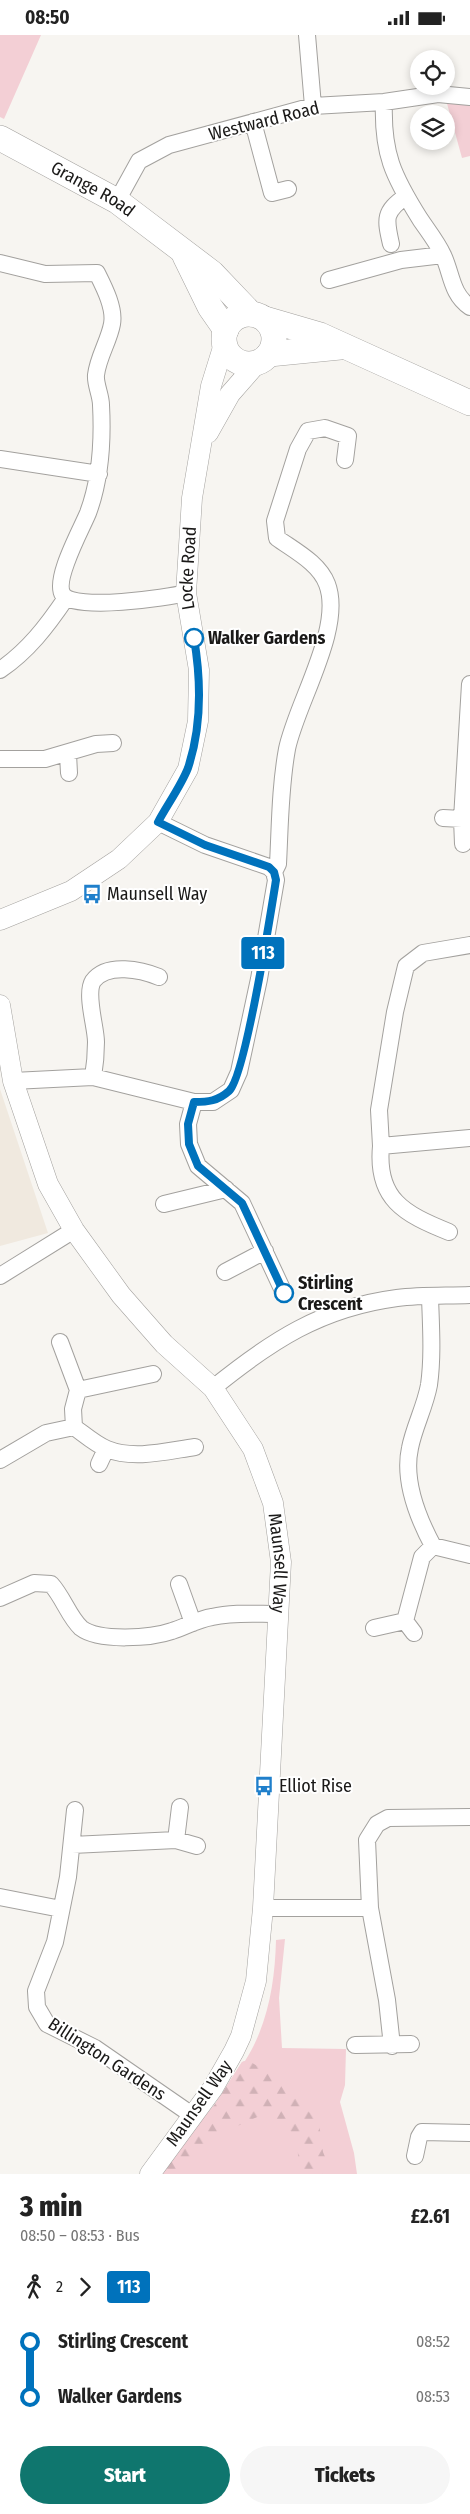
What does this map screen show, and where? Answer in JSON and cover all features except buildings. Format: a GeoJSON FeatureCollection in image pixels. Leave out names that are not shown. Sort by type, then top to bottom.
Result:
{"type":"FeatureCollection","features":[{"type":"Feature","properties":{"kind":"main road","name":"Grange Road"},"geometry":{"type":"LineString","coordinates":[[0,138],[116,201],[212,273],[258,317]]}},
{"type":"Feature","properties":{"kind":"main road","name":"Grange Road"},"geometry":{"type":"LineString","coordinates":[[181,249],[225,336]]}},
{"type":"Feature","properties":{"kind":"main road"},"geometry":{"type":"LineString","coordinates":[[258,317],[270,325],[274,339],[263,358]]}},
{"type":"Feature","properties":{"kind":"main road"},"geometry":{"type":"LineString","coordinates":[[348,347],[263,358],[243,363],[230,355],[225,336],[236,318],[258,317],[320,335],[348,347],[470,403]]}},
{"type":"Feature","properties":{"kind":"street"},"geometry":{"type":"LineString","coordinates":[[307,35],[313,106]]}},
{"type":"Feature","properties":{"kind":"street","name":"Westward Road"},"geometry":{"type":"LineString","coordinates":[[116,201],[139,161],[169,145],[313,106],[384,102],[438,94],[470,97]]}},
{"type":"Feature","properties":{"kind":"street"},"geometry":{"type":"LineString","coordinates":[[384,102],[383,134],[392,169],[406,196],[443,255],[459,299],[470,307]]}},
{"type":"Feature","properties":{"kind":"street"},"geometry":{"type":"LineString","coordinates":[[253,122],[272,193],[288,189]]}},
{"type":"Feature","properties":{"kind":"street"},"geometry":{"type":"LineString","coordinates":[[391,244],[386,222],[391,207],[406,196]]}},
{"type":"Feature","properties":{"kind":"street"},"geometry":{"type":"LineString","coordinates":[[329,279],[401,260],[443,255]]}},
{"type":"Feature","properties":{"kind":"street"},"geometry":{"type":"LineString","coordinates":[[0,263],[45,274],[98,273],[112,311],[112,324],[96,376],[101,402],[102,447],[98,474],[88,512],[62,573],[62,592],[66,598],[78,602],[138,600],[186,593]]}},
{"type":"Feature","properties":{"kind":"street","name":"Locke Road"},"geometry":{"type":"LineString","coordinates":[[0,920],[72,891],[119,859],[158,822],[188,769],[198,721],[199,670],[186,593],[192,498],[211,386],[225,336]]}},
{"type":"Feature","properties":{"kind":"street","name":"Locke Road"},"geometry":{"type":"LineString","coordinates":[[201,446],[230,394],[263,358]]}},
{"type":"Feature","properties":{"kind":"street"},"geometry":{"type":"LineString","coordinates":[[274,872],[278,864],[281,797],[287,749],[302,702],[319,661],[331,610],[327,585],[316,567],[277,539],[275,521],[304,435],[313,429],[325,428],[355,433],[345,460]]}},
{"type":"Feature","properties":{"kind":"street"},"geometry":{"type":"LineString","coordinates":[[0,459],[98,474]]}},
{"type":"Feature","properties":{"kind":"street"},"geometry":{"type":"LineString","coordinates":[[0,670],[19,657],[45,628],[66,598]]}},
{"type":"Feature","properties":{"kind":"street"},"geometry":{"type":"LineString","coordinates":[[463,844],[462,819],[470,684]]}},
{"type":"Feature","properties":{"kind":"street"},"geometry":{"type":"LineString","coordinates":[[0,759],[44,759],[68,754],[96,744],[113,743]]}},
{"type":"Feature","properties":{"kind":"street"},"geometry":{"type":"LineString","coordinates":[[68,754],[69,773]]}},
{"type":"Feature","properties":{"kind":"street"},"geometry":{"type":"LineString","coordinates":[[443,818],[462,819]]}},
{"type":"Feature","properties":{"kind":"street"},"geometry":{"type":"LineString","coordinates":[[13,1081],[93,1077],[194,1102],[213,1102],[231,1091],[239,1072],[259,979],[276,880],[274,872],[269,867],[205,845],[158,822]]}},
{"type":"Feature","properties":{"kind":"street"},"geometry":{"type":"LineString","coordinates":[[449,1232],[425,1223],[405,1211],[387,1192],[380,1177],[379,1110],[395,1012],[406,966],[423,953],[470,945]]}},
{"type":"Feature","properties":{"kind":"street"},"geometry":{"type":"LineString","coordinates":[[93,1077],[96,1040],[90,994],[93,981],[104,974],[145,965],[159,977]]}},
{"type":"Feature","properties":{"kind":"street","name":"Maunsell Way"},"geometry":{"type":"LineString","coordinates":[[0,1005],[13,1081],[48,1184],[74,1230],[120,1295],[164,1344],[213,1387],[253,1449],[273,1503],[281,1562],[263,1908],[256,1981],[241,2036],[213,2088],[150,2174]]}},
{"type":"Feature","properties":{"kind":"street"},"geometry":{"type":"LineString","coordinates":[[194,1102],[188,1124],[189,1144],[198,1166],[242,1203],[284,1293]]}},
{"type":"Feature","properties":{"kind":"street"},"geometry":{"type":"LineString","coordinates":[[380,1146],[470,1138]]}},
{"type":"Feature","properties":{"kind":"street"},"geometry":{"type":"LineString","coordinates":[[164,1204],[226,1189]]}},
{"type":"Feature","properties":{"kind":"street"},"geometry":{"type":"LineString","coordinates":[[0,1276],[74,1230]]}},
{"type":"Feature","properties":{"kind":"street"},"geometry":{"type":"LineString","coordinates":[[225,1272],[265,1251]]}},
{"type":"Feature","properties":{"kind":"street"},"geometry":{"type":"LineString","coordinates":[[213,1387],[272,1342],[323,1315],[398,1298],[470,1295]]}},
{"type":"Feature","properties":{"kind":"street"},"geometry":{"type":"LineString","coordinates":[[430,1297],[432,1352],[428,1386],[410,1446],[407,1470],[424,1525],[433,1546]]}},
{"type":"Feature","properties":{"kind":"street"},"geometry":{"type":"LineString","coordinates":[[60,1342],[78,1390],[73,1409],[74,1427]]}},
{"type":"Feature","properties":{"kind":"street"},"geometry":{"type":"LineString","coordinates":[[78,1390],[153,1374]]}},
{"type":"Feature","properties":{"kind":"street"},"geometry":{"type":"LineString","coordinates":[[0,1461],[46,1433],[74,1427],[106,1449],[141,1454],[195,1447]]}},
{"type":"Feature","properties":{"kind":"street"},"geometry":{"type":"LineString","coordinates":[[99,1464],[106,1449]]}},
{"type":"Feature","properties":{"kind":"street"},"geometry":{"type":"LineString","coordinates":[[433,1546],[470,1555]]}},
{"type":"Feature","properties":{"kind":"street"},"geometry":{"type":"LineString","coordinates":[[374,1627],[409,1627],[422,1557],[433,1546]]}},
{"type":"Feature","properties":{"kind":"street"},"geometry":{"type":"LineString","coordinates":[[0,1598],[34,1583],[51,1584],[62,1596],[70,1614],[82,1628],[97,1635],[114,1637],[155,1635],[210,1617],[228,1614],[277,1614]]}},
{"type":"Feature","properties":{"kind":"street"},"geometry":{"type":"LineString","coordinates":[[180,1584],[193,1623]]}},
{"type":"Feature","properties":{"kind":"street"},"geometry":{"type":"LineString","coordinates":[[176,1840],[180,1807]]}},
{"type":"Feature","properties":{"kind":"street","name":"Billington Gardens"},"geometry":{"type":"LineString","coordinates":[[75,1810],[72,1845],[55,1942],[36,1991],[37,2007],[47,2024],[95,2048],[192,2115]]}},
{"type":"Feature","properties":{"kind":"street"},"geometry":{"type":"LineString","coordinates":[[392,2046],[387,1999],[370,1908],[368,1840],[377,1824],[388,1817],[470,1817]]}},
{"type":"Feature","properties":{"kind":"street"},"geometry":{"type":"LineString","coordinates":[[72,1845],[176,1840],[197,1846]]}},
{"type":"Feature","properties":{"kind":"street"},"geometry":{"type":"LineString","coordinates":[[0,1897],[61,1909]]}},
{"type":"Feature","properties":{"kind":"street"},"geometry":{"type":"LineString","coordinates":[[263,1908],[370,1908]]}},
{"type":"Feature","properties":{"kind":"street"},"geometry":{"type":"LineString","coordinates":[[355,2045],[411,2045]]}},
{"type":"Feature","properties":{"kind":"street"},"geometry":{"type":"LineString","coordinates":[[415,2156],[422,2132],[470,2133]]}},
{"type":"Feature","properties":{"kind":"shaded area"},"geometry":{"type":"Polygon","coordinates":[[[0,1089],[48,1233],[0,1246],[0,1089]]]}},
{"type":"Feature","properties":{"kind":"green space"},"geometry":{"type":"Polygon","coordinates":[[[0,35],[41,35],[4,119],[0,117],[0,35]]]}},
{"type":"Feature","properties":{"kind":"green space"},"geometry":{"type":"Polygon","coordinates":[[[446,100],[470,102],[470,156],[462,158],[455,133],[455,105],[447,105],[446,100]]]}},
{"type":"Feature","properties":{"kind":"green space"},"geometry":{"type":"Polygon","coordinates":[[[285,1939],[279,1998],[282,2048],[346,2049],[345,2085],[340,2102],[354,2153],[357,2174],[160,2174],[166,2163],[215,2104],[253,2047],[269,2003],[274,1972],[276,1940],[285,1939]]]}},
{"type":"Feature","properties":{"kind":"green space"},"geometry":{"type":"Polygon","coordinates":[[[249,2061],[281,2080],[319,2123],[323,2152],[332,2174],[299,2174],[297,2137],[268,2112],[214,2137],[183,2174],[160,2174],[166,2163],[215,2104],[242,2062],[249,2061]]]}},
{"type":"Feature","properties":{"kind":"bus line","name":"113"},"geometry":{"type":"LineString","coordinates":[[194,638],[199,670],[198,721],[188,769],[158,822],[205,845],[269,867],[274,872],[276,880],[259,979],[239,1072],[231,1091],[213,1102],[194,1102],[188,1124],[189,1144],[198,1166],[242,1203],[284,1293]]}},
{"type":"Feature","properties":{"kind":"place","name":"Walker Gardens"},"geometry":{"type":"Point","coordinates":[194,638]}},
{"type":"Feature","properties":{"kind":"place","name":"Maunsell Way"},"geometry":{"type":"Point","coordinates":[92,894]}},
{"type":"Feature","properties":{"kind":"place","name":"Stirling Crescent"},"geometry":{"type":"Point","coordinates":[284,1293]}},
{"type":"Feature","properties":{"kind":"place","name":"Elliot Rise"},"geometry":{"type":"Point","coordinates":[264,1786]}}]}
